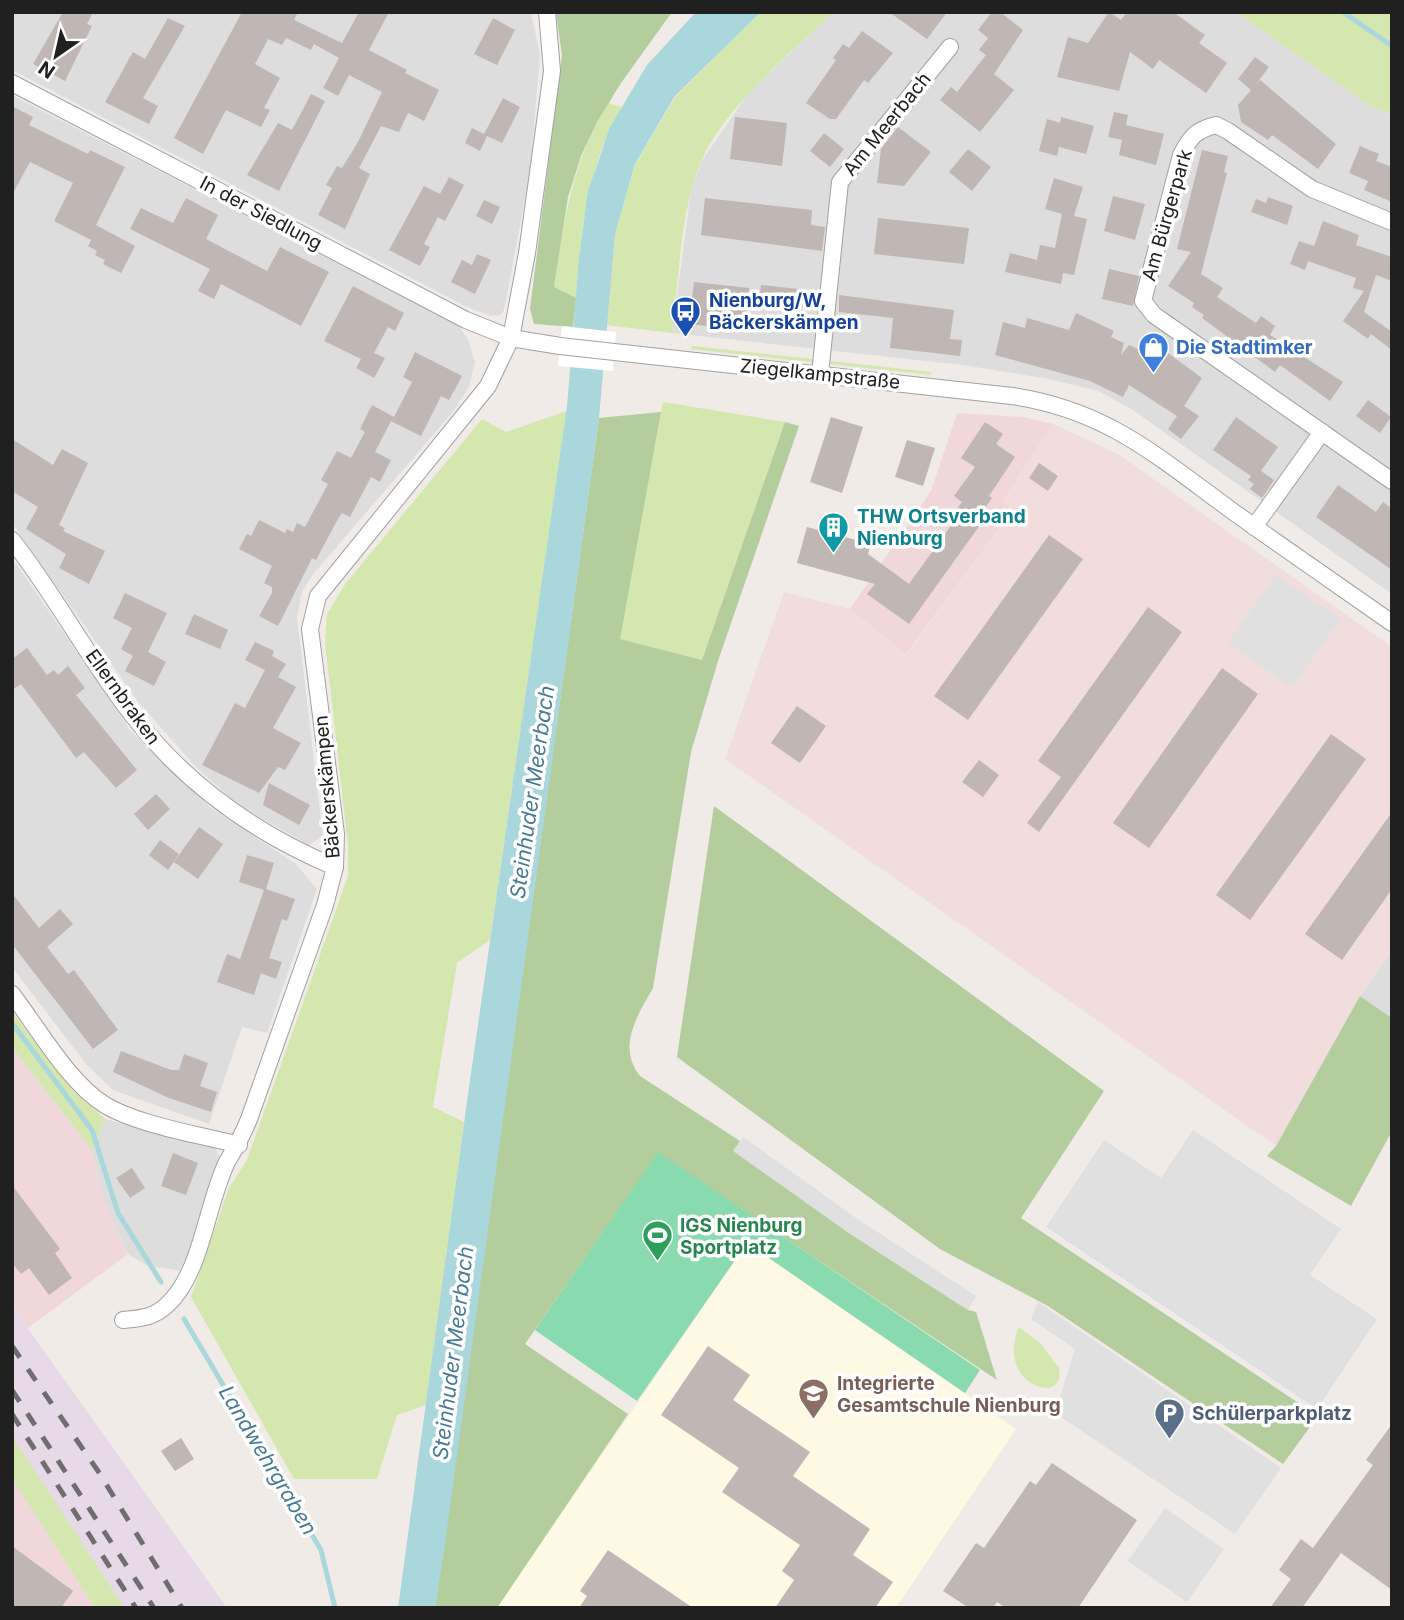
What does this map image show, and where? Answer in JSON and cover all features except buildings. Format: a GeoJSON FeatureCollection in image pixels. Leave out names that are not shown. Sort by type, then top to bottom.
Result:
{"type":"FeatureCollection","features":[{"type":"Feature","properties":{"kind":"street"},"geometry":{"type":"LineString","coordinates":[[511,338],[527,253],[552,71],[547,12]]}},
{"type":"Feature","properties":{"kind":"street","name":"Am Meerbach"},"geometry":{"type":"LineString","coordinates":[[820,374],[840,182],[950,47]]}},
{"type":"Feature","properties":{"kind":"street","name":"In der Siedlung"},"geometry":{"type":"LineString","coordinates":[[12,83],[466,320],[511,338]]}},
{"type":"Feature","properties":{"kind":"street","name":"Am Bürgerpark"},"geometry":{"type":"LineString","coordinates":[[1392,222],[1312,189],[1216,125],[1190,137],[1181,155],[1143,301],[1154,315],[1392,481]]}},
{"type":"Feature","properties":{"kind":"street","name":"Ziegelkampstraße"},"geometry":{"type":"LineString","coordinates":[[511,338],[560,346],[1023,397],[1078,411],[1128,437],[1392,623]]}},
{"type":"Feature","properties":{"kind":"street","name":"Bäckerskämpen"},"geometry":{"type":"LineString","coordinates":[[122,1320],[151,1318],[168,1304],[185,1283],[227,1163],[239,1145],[325,905],[335,867],[335,834],[312,650],[312,614],[329,579],[488,386],[511,338]]}},
{"type":"Feature","properties":{"kind":"street"},"geometry":{"type":"LineString","coordinates":[[1254,527],[1322,432]]}},
{"type":"Feature","properties":{"kind":"street","name":"Ellernbraken"},"geometry":{"type":"LineString","coordinates":[[13,544],[132,715],[163,751],[221,804],[289,848],[335,867]]}},
{"type":"Feature","properties":{"kind":"street"},"geometry":{"type":"LineString","coordinates":[[12,994],[74,1076],[106,1105],[126,1114],[239,1145]]}},
{"type":"Feature","properties":{"kind":"shaded area"},"geometry":{"type":"Polygon","coordinates":[[[12,12],[531,12],[540,56],[530,173],[504,310],[500,315],[491,316],[467,307],[12,70],[12,12]]]}},
{"type":"Feature","properties":{"kind":"shaded area"},"geometry":{"type":"Polygon","coordinates":[[[834,12],[1236,12],[1370,106],[1392,114],[1392,594],[1133,410],[1098,391],[1049,379],[963,365],[672,333],[691,191],[701,162],[749,92],[834,12]]]}},
{"type":"Feature","properties":{"kind":"shaded area"},"geometry":{"type":"Polygon","coordinates":[[[12,95],[459,326],[468,340],[475,362],[469,387],[452,413],[314,573],[302,592],[297,617],[323,836],[309,845],[238,805],[197,768],[139,703],[12,523],[12,95]]]}},
{"type":"Feature","properties":{"kind":"shaded area"},"geometry":{"type":"Polygon","coordinates":[[[957,413],[1023,417],[1053,424],[1003,501],[1012,511],[906,654],[850,609],[931,491],[957,413]]]}},
{"type":"Feature","properties":{"kind":"shaded area"},"geometry":{"type":"Polygon","coordinates":[[[1053,424],[1118,454],[1392,647],[1392,950],[1360,996],[1276,1146],[725,759],[784,592],[850,609],[907,654],[1012,511],[1003,502],[1053,424]]]}},
{"type":"Feature","properties":{"kind":"shaded area"},"geometry":{"type":"Polygon","coordinates":[[[12,564],[17,565],[131,731],[211,808],[296,864],[317,889],[267,1033],[242,1027],[209,1124],[113,1090],[86,1064],[12,967],[12,564]]]}},
{"type":"Feature","properties":{"kind":"shaded area"},"geometry":{"type":"Polygon","coordinates":[[[1276,575],[1340,619],[1292,687],[1228,643],[1276,575]]]}},
{"type":"Feature","properties":{"kind":"shaded area"},"geometry":{"type":"Polygon","coordinates":[[[1392,950],[1392,1018],[1360,996],[1392,950]]]}},
{"type":"Feature","properties":{"kind":"shaded area"},"geometry":{"type":"Polygon","coordinates":[[[12,1047],[92,1150],[103,1200],[128,1254],[28,1328],[12,1306],[12,1047]]]}},
{"type":"Feature","properties":{"kind":"shaded area"},"geometry":{"type":"Polygon","coordinates":[[[105,1119],[215,1147],[221,1161],[183,1271],[148,1266],[128,1254],[103,1200],[92,1150],[105,1119]]]}},
{"type":"Feature","properties":{"kind":"shaded area"},"geometry":{"type":"Polygon","coordinates":[[[1193,1130],[1341,1229],[1310,1275],[1377,1319],[1317,1409],[1046,1227],[1104,1140],[1161,1178],[1193,1130]]]}},
{"type":"Feature","properties":{"kind":"shaded area"},"geometry":{"type":"Polygon","coordinates":[[[743,1137],[859,1220],[976,1296],[968,1310],[849,1233],[733,1151],[743,1137]]]}},
{"type":"Feature","properties":{"kind":"shaded area","name":"Integrierte Gesamtschule Nienburg"},"geometry":{"type":"Polygon","coordinates":[[[747,1243],[1016,1429],[896,1608],[497,1608],[747,1243]]]}},
{"type":"Feature","properties":{"kind":"shaded area","name":"Schülerparkplatz"},"geometry":{"type":"Polygon","coordinates":[[[1038,1302],[1281,1468],[1235,1534],[1055,1413],[1075,1349],[1031,1319],[1038,1302]]]}},
{"type":"Feature","properties":{"kind":"shaded area"},"geometry":{"type":"Polygon","coordinates":[[[12,1306],[227,1608],[125,1608],[12,1436],[12,1306]]]}},
{"type":"Feature","properties":{"kind":"shaded area"},"geometry":{"type":"Polygon","coordinates":[[[12,1478],[95,1608],[12,1608],[12,1478]]]}},
{"type":"Feature","properties":{"kind":"shaded area"},"geometry":{"type":"Polygon","coordinates":[[[1165,1508],[1224,1549],[1187,1602],[1128,1561],[1165,1508]]]}},
{"type":"Feature","properties":{"kind":"green space"},"geometry":{"type":"Polygon","coordinates":[[[556,12],[672,12],[621,83],[597,122],[581,156],[568,197],[554,287],[576,298],[573,327],[534,324],[530,309],[562,55],[556,12]]]}},
{"type":"Feature","properties":{"kind":"green space"},"geometry":{"type":"Polygon","coordinates":[[[761,12],[834,12],[759,83],[710,143],[693,183],[688,204],[672,333],[607,325],[615,234],[635,165],[676,96],[761,12]]]}},
{"type":"Feature","properties":{"kind":"green space"},"geometry":{"type":"Polygon","coordinates":[[[1236,12],[1392,12],[1392,114],[1370,106],[1236,12]]]}},
{"type":"Feature","properties":{"kind":"green space"},"geometry":{"type":"Polygon","coordinates":[[[608,103],[622,107],[610,129],[593,176],[580,248],[576,298],[554,288],[562,239],[578,170],[608,103]]]}},
{"type":"Feature","properties":{"kind":"green space"},"geometry":{"type":"Polygon","coordinates":[[[692,346],[931,372],[931,375],[691,349],[692,346]]]}},
{"type":"Feature","properties":{"kind":"green space"},"geometry":{"type":"Polygon","coordinates":[[[663,402],[785,422],[702,660],[619,639],[663,402]]]}},
{"type":"Feature","properties":{"kind":"green space"},"geometry":{"type":"Polygon","coordinates":[[[567,411],[490,940],[457,963],[433,1107],[464,1122],[426,1405],[397,1415],[377,1479],[294,1479],[191,1297],[229,1188],[247,1160],[348,876],[348,845],[325,643],[327,614],[346,583],[482,419],[506,432],[567,411]]]}},
{"type":"Feature","properties":{"kind":"green space"},"geometry":{"type":"Polygon","coordinates":[[[661,412],[620,639],[702,660],[785,422],[799,426],[718,661],[691,752],[653,988],[632,1032],[630,1054],[633,1065],[640,1076],[740,1141],[734,1151],[849,1233],[968,1310],[976,1312],[997,1380],[658,1153],[525,1344],[628,1414],[497,1608],[435,1608],[599,418],[661,412]]]}},
{"type":"Feature","properties":{"kind":"green space"},"geometry":{"type":"Polygon","coordinates":[[[714,806],[1104,1091],[1021,1218],[1318,1416],[1283,1464],[1048,1306],[940,1249],[677,1057],[714,806]]]}},
{"type":"Feature","properties":{"kind":"green space"},"geometry":{"type":"Polygon","coordinates":[[[1360,996],[1392,1018],[1392,1131],[1351,1206],[1267,1156],[1276,1146],[1360,996]]]}},
{"type":"Feature","properties":{"kind":"green space"},"geometry":{"type":"Polygon","coordinates":[[[12,1011],[71,1089],[105,1119],[92,1150],[12,1047],[12,1011]]]}},
{"type":"Feature","properties":{"kind":"green space","name":"IGS Nienburg Sportplatz"},"geometry":{"type":"Polygon","coordinates":[[[658,1152],[980,1370],[965,1393],[747,1243],[637,1401],[535,1330],[658,1152]]]}},
{"type":"Feature","properties":{"kind":"green space"},"geometry":{"type":"Polygon","coordinates":[[[1019,1327],[1041,1344],[1059,1368],[1059,1379],[1055,1385],[1038,1387],[1021,1374],[1014,1349],[1019,1327]]]}},
{"type":"Feature","properties":{"kind":"green space"},"geometry":{"type":"Polygon","coordinates":[[[12,1436],[125,1608],[95,1608],[12,1478],[12,1436]]]}},
{"type":"Feature","properties":{"kind":"water","name":"Steinhuder Meerbach"},"geometry":{"type":"Polygon","coordinates":[[[696,12],[761,12],[675,96],[635,164],[615,234],[599,418],[443,1558],[435,1608],[398,1608],[469,1087],[567,407],[579,258],[588,191],[610,127],[647,65],[696,12]]]}},
{"type":"Feature","properties":{"kind":"pier"},"geometry":{"type":"Polygon","coordinates":[[[562,326],[616,332],[613,371],[558,366],[562,326]]]}},
{"type":"Feature","properties":{"kind":"waterway"},"geometry":{"type":"LineString","coordinates":[[1343,12],[1392,46]]}},
{"type":"Feature","properties":{"kind":"waterway","name":"Landwehrgraben"},"geometry":{"type":"LineString","coordinates":[[12,1023],[92,1130],[118,1213],[161,1282]]}},
{"type":"Feature","properties":{"kind":"waterway","name":"Landwehrgraben"},"geometry":{"type":"LineString","coordinates":[[184,1319],[321,1550],[335,1608]]}},
{"type":"Feature","properties":{"kind":"railway"},"geometry":{"type":"LineString","coordinates":[[12,1346],[98,1471],[182,1608]]}},
{"type":"Feature","properties":{"kind":"railway"},"geometry":{"type":"LineString","coordinates":[[12,1390],[154,1608]]}},
{"type":"Feature","properties":{"kind":"railway"},"geometry":{"type":"LineString","coordinates":[[12,1414],[136,1608]]}},
{"type":"Feature","properties":{"kind":"place","name":"Nienburg/W, Bäckerskämpen"},"geometry":{"type":"Point","coordinates":[686,338]}},
{"type":"Feature","properties":{"kind":"place","name":"Die Stadtimker"},"geometry":{"type":"Point","coordinates":[1153,374]}},
{"type":"Feature","properties":{"kind":"place","name":"THW Ortsverband Nienburg"},"geometry":{"type":"Point","coordinates":[834,554]}},
{"type":"Feature","properties":{"kind":"place","name":"IGS Nienburg Sportplatz"},"geometry":{"type":"Point","coordinates":[657,1263]}},
{"type":"Feature","properties":{"kind":"place","name":"Integrierte Gesamtschule Nienburg"},"geometry":{"type":"Point","coordinates":[814,1421]}},
{"type":"Feature","properties":{"kind":"place","name":"Schülerparkplatz"},"geometry":{"type":"Point","coordinates":[1169,1440]}}]}
